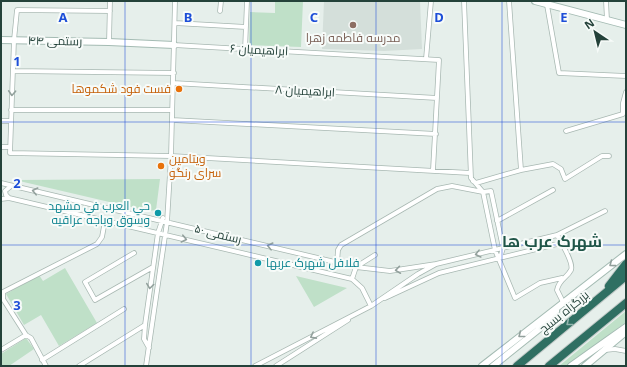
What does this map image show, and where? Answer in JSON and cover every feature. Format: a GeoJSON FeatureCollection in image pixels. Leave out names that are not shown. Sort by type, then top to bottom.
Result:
{"type":"FeatureCollection","features":[{"type":"Feature","properties":{"kind":"highway"},"geometry":{"type":"LineString","coordinates":[[599,299],[626,264]]}},
{"type":"Feature","properties":{"kind":"highway","name":"بزرگراه بسیج"},"geometry":{"type":"LineString","coordinates":[[517,366],[626,276]]}},
{"type":"Feature","properties":{"kind":"highway"},"geometry":{"type":"LineString","coordinates":[[548,366],[626,303]]}},
{"type":"Feature","properties":{"kind":"main road"},"geometry":{"type":"LineString","coordinates":[[535,1],[626,25]]}},
{"type":"Feature","properties":{"kind":"main road","name":"رستمی ۴۴"},"geometry":{"type":"LineString","coordinates":[[1,40],[174,45]]}},
{"type":"Feature","properties":{"kind":"main road"},"geometry":{"type":"LineString","coordinates":[[482,366],[626,254]]}},
{"type":"Feature","properties":{"kind":"main road"},"geometry":{"type":"LineString","coordinates":[[493,366],[538,330],[563,302]]}},
{"type":"Feature","properties":{"kind":"main road"},"geometry":{"type":"LineString","coordinates":[[571,366],[626,327]]}},
{"type":"Feature","properties":{"kind":"main road"},"geometry":{"type":"LineString","coordinates":[[585,366],[626,332]]}},
{"type":"Feature","properties":{"kind":"street"},"geometry":{"type":"LineString","coordinates":[[109,42],[110,1]]}},
{"type":"Feature","properties":{"kind":"street"},"geometry":{"type":"LineString","coordinates":[[146,366],[167,222],[174,73],[175,1]]}},
{"type":"Feature","properties":{"kind":"street"},"geometry":{"type":"LineString","coordinates":[[220,11],[221,1]]}},
{"type":"Feature","properties":{"kind":"street"},"geometry":{"type":"LineString","coordinates":[[245,50],[247,1]]}},
{"type":"Feature","properties":{"kind":"street"},"geometry":{"type":"LineString","coordinates":[[426,59],[430,1]]}},
{"type":"Feature","properties":{"kind":"street"},"geometry":{"type":"LineString","coordinates":[[464,1],[470,173],[473,181],[483,192],[495,250],[500,258],[515,298],[540,283],[562,278]]}},
{"type":"Feature","properties":{"kind":"street"},"geometry":{"type":"LineString","coordinates":[[509,1],[521,170]]}},
{"type":"Feature","properties":{"kind":"street"},"geometry":{"type":"LineString","coordinates":[[606,1],[607,20]]}},
{"type":"Feature","properties":{"kind":"street"},"geometry":{"type":"LineString","coordinates":[[547,5],[559,73],[626,76]]}},
{"type":"Feature","properties":{"kind":"street"},"geometry":{"type":"LineString","coordinates":[[110,11],[17,10],[10,121],[10,153],[170,156],[431,172],[433,170],[470,173]]}},
{"type":"Feature","properties":{"kind":"street"},"geometry":{"type":"LineString","coordinates":[[175,22],[246,27]]}},
{"type":"Feature","properties":{"kind":"street","name":"ابراهیمیان ۶"},"geometry":{"type":"LineString","coordinates":[[174,45],[439,60],[437,98]]}},
{"type":"Feature","properties":{"kind":"street"},"geometry":{"type":"LineString","coordinates":[[13,71],[174,73]]}},
{"type":"Feature","properties":{"kind":"street","name":"ابراهیمیان ۸"},"geometry":{"type":"LineString","coordinates":[[173,83],[437,98]]}},
{"type":"Feature","properties":{"kind":"street"},"geometry":{"type":"LineString","coordinates":[[566,131],[623,114],[623,103],[626,92]]}},
{"type":"Feature","properties":{"kind":"street"},"geometry":{"type":"LineString","coordinates":[[433,170],[437,98]]}},
{"type":"Feature","properties":{"kind":"street"},"geometry":{"type":"LineString","coordinates":[[11,110],[172,110]]}},
{"type":"Feature","properties":{"kind":"street"},"geometry":{"type":"LineString","coordinates":[[172,120],[436,134]]}},
{"type":"Feature","properties":{"kind":"street"},"geometry":{"type":"LineString","coordinates":[[1,121],[10,121]]}},
{"type":"Feature","properties":{"kind":"street"},"geometry":{"type":"LineString","coordinates":[[1,147],[9,147]]}},
{"type":"Feature","properties":{"kind":"street"},"geometry":{"type":"LineString","coordinates":[[473,181],[476,182],[521,170],[554,164],[561,169],[565,179],[602,156],[609,156]]}},
{"type":"Feature","properties":{"kind":"street","name":"رستمی ۵۰"},"geometry":{"type":"LineString","coordinates":[[1,183],[356,267],[390,271],[436,264]]}},
{"type":"Feature","properties":{"kind":"street"},"geometry":{"type":"LineString","coordinates":[[9,198],[5,191],[7,187],[11,185]]}},
{"type":"Feature","properties":{"kind":"street"},"geometry":{"type":"LineString","coordinates":[[337,263],[338,250],[342,245],[437,189],[452,186],[483,192],[490,190],[503,248],[500,258]]}},
{"type":"Feature","properties":{"kind":"street"},"geometry":{"type":"LineString","coordinates":[[497,221],[553,190]]}},
{"type":"Feature","properties":{"kind":"street","name":"رستمی ۵۰"},"geometry":{"type":"LineString","coordinates":[[1,199],[9,198],[352,279]]}},
{"type":"Feature","properties":{"kind":"street"},"geometry":{"type":"LineString","coordinates":[[276,366],[371,306],[418,274],[436,264],[557,235],[605,211]]}},
{"type":"Feature","properties":{"kind":"street"},"geometry":{"type":"LineString","coordinates":[[149,348],[144,339],[145,325],[158,233],[161,220],[167,213]]}},
{"type":"Feature","properties":{"kind":"street"},"geometry":{"type":"LineString","coordinates":[[46,366],[31,338],[26,335],[3,299],[3,292],[97,244],[102,237],[105,221]]}},
{"type":"Feature","properties":{"kind":"street"},"geometry":{"type":"LineString","coordinates":[[557,235],[571,265],[570,271],[562,278],[557,290],[563,302]]}},
{"type":"Feature","properties":{"kind":"street"},"geometry":{"type":"LineString","coordinates":[[255,366],[371,306],[439,273],[561,244]]}},
{"type":"Feature","properties":{"kind":"street"},"geometry":{"type":"LineString","coordinates":[[134,252],[85,282],[95,300],[153,267]]}},
{"type":"Feature","properties":{"kind":"street"},"geometry":{"type":"LineString","coordinates":[[371,306],[362,288],[352,279],[356,267],[375,255]]}},
{"type":"Feature","properties":{"kind":"street"},"geometry":{"type":"LineString","coordinates":[[42,360],[124,309]]}},
{"type":"Feature","properties":{"kind":"street"},"geometry":{"type":"LineString","coordinates":[[78,366],[145,325]]}},
{"type":"Feature","properties":{"kind":"street"},"geometry":{"type":"LineString","coordinates":[[1,350],[26,335]]}},
{"type":"Feature","properties":{"kind":"street"},"geometry":{"type":"LineString","coordinates":[[605,350],[615,349],[626,351]]}},
{"type":"Feature","properties":{"kind":"shaded area","name":"مدرسه فاطمه زهرا"},"geometry":{"type":"Polygon","coordinates":[[[324,1],[420,1],[422,49],[384,51],[322,49],[324,1]]]}},
{"type":"Feature","properties":{"kind":"green space"},"geometry":{"type":"Polygon","coordinates":[[[275,1],[303,1],[301,47],[249,45],[250,12],[275,13],[275,1]]]}},
{"type":"Feature","properties":{"kind":"green space"},"geometry":{"type":"Polygon","coordinates":[[[160,179],[156,210],[148,211],[15,180],[160,179]]]}},
{"type":"Feature","properties":{"kind":"green space"},"geometry":{"type":"Polygon","coordinates":[[[65,268],[97,323],[59,346],[41,315],[24,325],[6,294],[39,275],[43,281],[65,268]]]}},
{"type":"Feature","properties":{"kind":"green space"},"geometry":{"type":"Polygon","coordinates":[[[296,276],[347,288],[314,307],[296,276]]]}},
{"type":"Feature","properties":{"kind":"green space"},"geometry":{"type":"Polygon","coordinates":[[[626,311],[626,322],[567,366],[559,366],[626,311]]]}},
{"type":"Feature","properties":{"kind":"green space"},"geometry":{"type":"Polygon","coordinates":[[[26,338],[34,349],[9,366],[1,366],[1,354],[26,338]]]}},
{"type":"Feature","properties":{"kind":"place","name":"مدرسه فاطمه زهرا"},"geometry":{"type":"Point","coordinates":[353,25]}},
{"type":"Feature","properties":{"kind":"place","name":"فست فود شکموها"},"geometry":{"type":"Point","coordinates":[179,89]}},
{"type":"Feature","properties":{"kind":"place","name":"ویتامین سرای رنگو"},"geometry":{"type":"Point","coordinates":[161,166]}},
{"type":"Feature","properties":{"kind":"place","name":"حي العرب في مشهد وسوق وباجه عراقيه"},"geometry":{"type":"Point","coordinates":[158,213]}},
{"type":"Feature","properties":{"kind":"place","name":"فلافل شهرک عربها"},"geometry":{"type":"Point","coordinates":[258,263]}},
{"type":"Feature","properties":{"kind":"district","name":"شهرک عرب ها"},"geometry":{"type":"Point","coordinates":[552,241]}}]}
